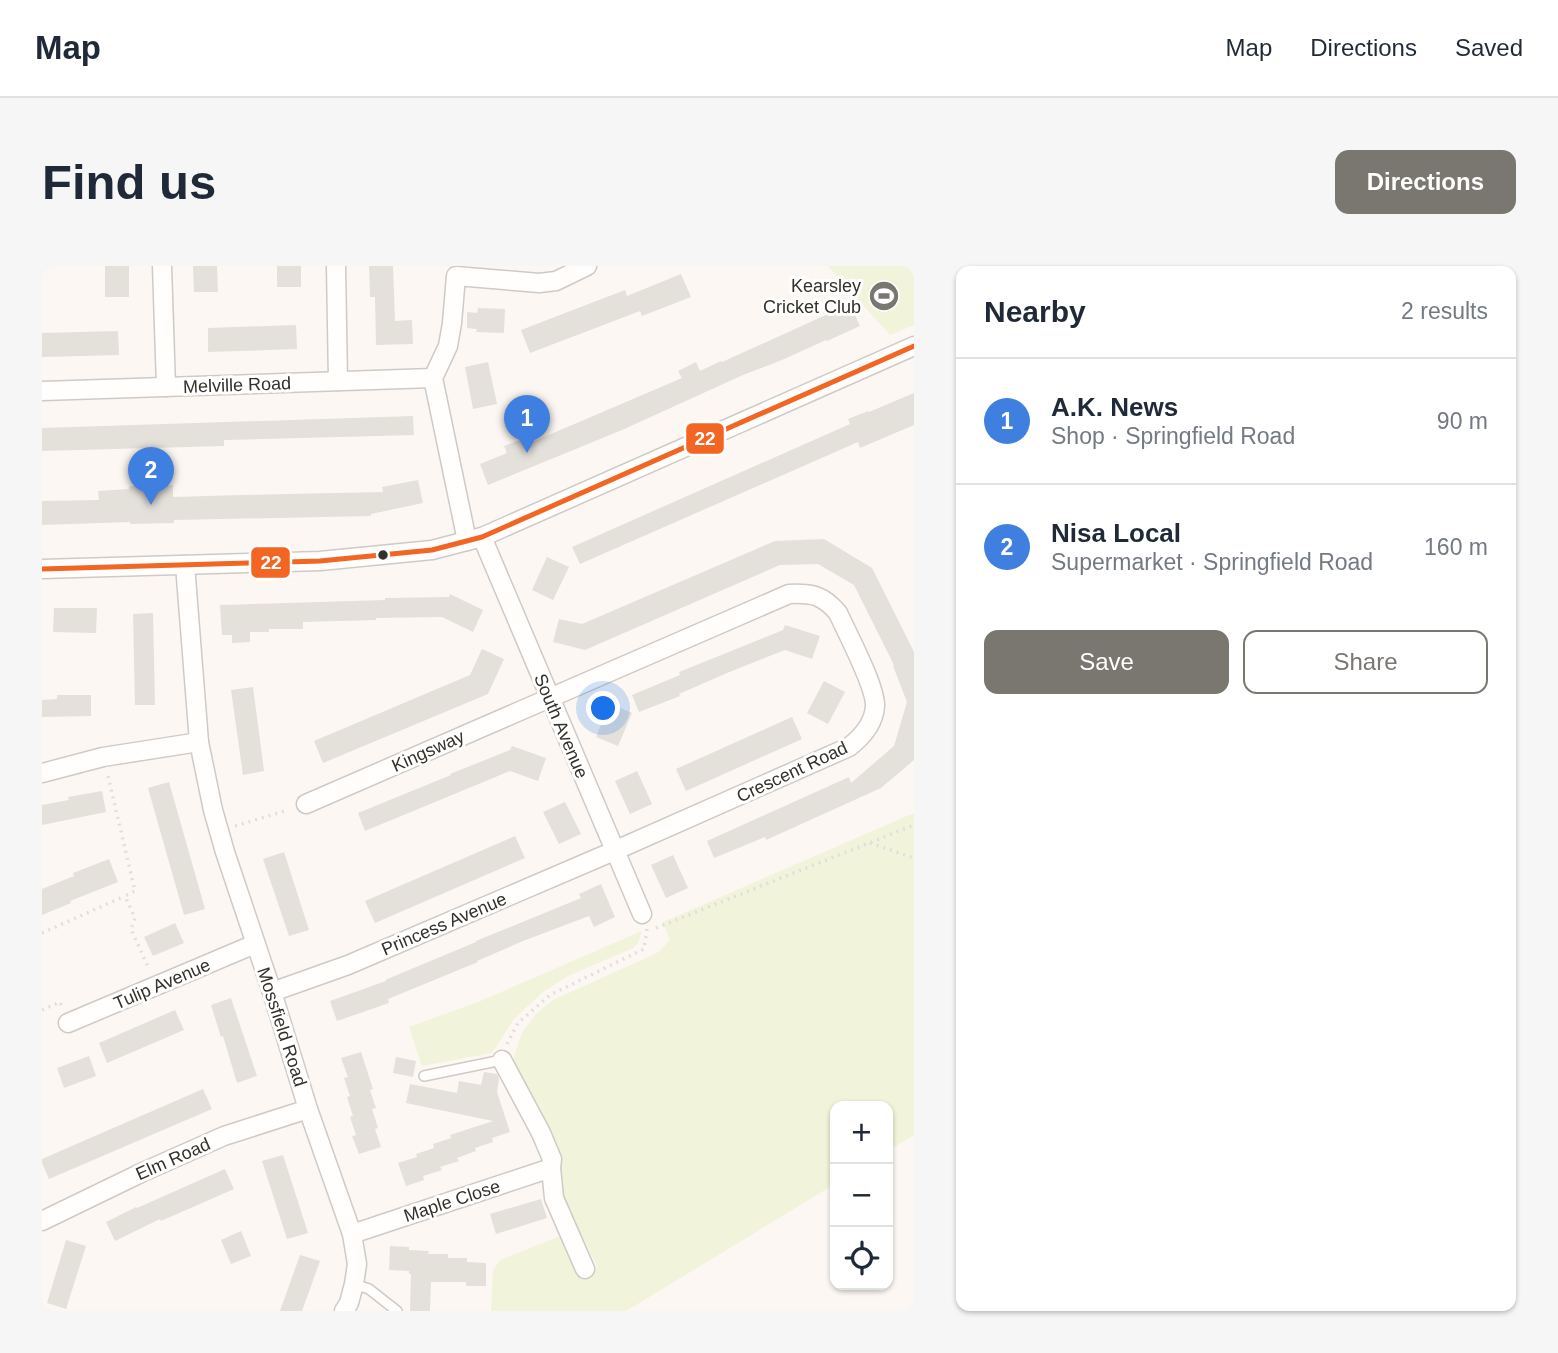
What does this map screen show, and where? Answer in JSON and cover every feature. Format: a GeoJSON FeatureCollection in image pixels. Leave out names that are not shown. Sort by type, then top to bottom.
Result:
{"type":"FeatureCollection","features":[{"type":"Feature","properties":{"kind":"street"},"geometry":{"type":"LineString","coordinates":[[162,266],[166,387]]}},
{"type":"Feature","properties":{"kind":"street"},"geometry":{"type":"LineString","coordinates":[[336,266],[338,381]]}},
{"type":"Feature","properties":{"kind":"street"},"geometry":{"type":"LineString","coordinates":[[433,378],[448,346],[456,275],[539,283],[556,281],[587,266]]}},
{"type":"Feature","properties":{"kind":"street"},"geometry":{"type":"LineString","coordinates":[[42,569],[320,561],[432,550],[474,539],[914,346]]}},
{"type":"Feature","properties":{"kind":"street","name":"Melville Road"},"geometry":{"type":"LineString","coordinates":[[42,391],[433,378]]}},
{"type":"Feature","properties":{"kind":"street","name":"South Avenue"},"geometry":{"type":"LineString","coordinates":[[433,378],[474,539],[549,698],[645,923]]}},
{"type":"Feature","properties":{"kind":"street","name":"Mossfield Road"},"geometry":{"type":"LineString","coordinates":[[185,565],[199,742],[213,810],[308,1109],[352,1234],[357,1264],[355,1284],[344,1311]]}},
{"type":"Feature","properties":{"kind":"street","name":"Crescent Road"},"geometry":{"type":"LineString","coordinates":[[549,698],[789,594],[805,593],[820,596],[838,613],[873,691],[875,706],[871,722],[862,736],[849,747],[614,851]]}},
{"type":"Feature","properties":{"kind":"street","name":"Kingsway"},"geometry":{"type":"LineString","coordinates":[[306,804],[549,698]]}},
{"type":"Feature","properties":{"kind":"street"},"geometry":{"type":"LineString","coordinates":[[42,773],[103,757],[199,742]]}},
{"type":"Feature","properties":{"kind":"street","name":"Princess Avenue"},"geometry":{"type":"LineString","coordinates":[[272,992],[348,965],[614,851]]}},
{"type":"Feature","properties":{"kind":"street","name":"Tulip Avenue"},"geometry":{"type":"LineString","coordinates":[[68,1023],[255,944]]}},
{"type":"Feature","properties":{"kind":"street"},"geometry":{"type":"LineString","coordinates":[[502,1060],[552,1158],[554,1198],[585,1269]]}},
{"type":"Feature","properties":{"kind":"street","name":"Elm Road"},"geometry":{"type":"LineString","coordinates":[[42,1221],[224,1136],[308,1109]]}},
{"type":"Feature","properties":{"kind":"street","name":"Maple Close"},"geometry":{"type":"LineString","coordinates":[[352,1234],[551,1168]]}},
{"type":"Feature","properties":{"kind":"lane"},"geometry":{"type":"LineString","coordinates":[[424,1076],[502,1060]]}},
{"type":"Feature","properties":{"kind":"lane"},"geometry":{"type":"LineString","coordinates":[[355,1284],[369,1289],[397,1311]]}},
{"type":"Feature","properties":{"kind":"path"},"geometry":{"type":"LineString","coordinates":[[42,933],[135,891],[103,757]]}},
{"type":"Feature","properties":{"kind":"path"},"geometry":{"type":"LineString","coordinates":[[219,831],[306,804]]}},
{"type":"Feature","properties":{"kind":"path"},"geometry":{"type":"LineString","coordinates":[[502,1060],[506,1044],[518,1023],[550,995],[644,949],[645,923],[914,825]]}},
{"type":"Feature","properties":{"kind":"path"},"geometry":{"type":"LineString","coordinates":[[870,843],[914,858]]}},
{"type":"Feature","properties":{"kind":"path"},"geometry":{"type":"LineString","coordinates":[[125,896],[135,918],[131,929],[157,986]]}},
{"type":"Feature","properties":{"kind":"green space","name":"Kearsley Cricket Club"},"geometry":{"type":"Polygon","coordinates":[[[828,266],[914,266],[914,325],[890,335],[828,266]]]}},
{"type":"Feature","properties":{"kind":"green space"},"geometry":{"type":"Polygon","coordinates":[[[914,813],[914,1135],[893,1148],[893,1101],[830,1101],[830,1187],[626,1311],[491,1311],[493,1270],[500,1260],[561,1236],[578,1277],[598,1268],[561,1193],[559,1158],[514,1067],[514,1056],[522,1033],[536,1014],[553,1000],[657,953],[670,940],[663,922],[914,813]]]}},
{"type":"Feature","properties":{"kind":"green space"},"geometry":{"type":"Polygon","coordinates":[[[642,931],[633,948],[568,976],[543,992],[514,1019],[492,1053],[422,1066],[409,1027],[478,1002],[642,931]]]}},
{"type":"Feature","properties":{"kind":"building"},"geometry":{"type":"Polygon","coordinates":[[[105,266],[129,266],[129,297],[105,297],[105,266]]]}},
{"type":"Feature","properties":{"kind":"building"},"geometry":{"type":"Polygon","coordinates":[[[193,266],[217,266],[218,292],[194,292],[193,266]]]}},
{"type":"Feature","properties":{"kind":"building"},"geometry":{"type":"Polygon","coordinates":[[[277,266],[301,266],[301,287],[277,287],[277,266]]]}},
{"type":"Feature","properties":{"kind":"building"},"geometry":{"type":"Polygon","coordinates":[[[369,266],[393,266],[395,321],[412,320],[413,344],[376,345],[375,297],[370,297],[369,266]]]}},
{"type":"Feature","properties":{"kind":"building"},"geometry":{"type":"Polygon","coordinates":[[[681,274],[691,297],[642,316],[640,311],[530,353],[521,330],[625,290],[627,296],[681,274]]]}},
{"type":"Feature","properties":{"kind":"building"},"geometry":{"type":"Polygon","coordinates":[[[850,304],[860,326],[488,485],[480,464],[507,453],[504,446],[528,437],[530,443],[682,378],[678,371],[696,362],[700,371],[850,304]]]}},
{"type":"Feature","properties":{"kind":"building"},"geometry":{"type":"Polygon","coordinates":[[[478,308],[505,309],[504,333],[476,332],[477,329],[467,328],[467,312],[477,313],[478,308]]]}},
{"type":"Feature","properties":{"kind":"building"},"geometry":{"type":"Polygon","coordinates":[[[296,325],[297,349],[208,352],[208,328],[296,325]]]}},
{"type":"Feature","properties":{"kind":"building"},"geometry":{"type":"Polygon","coordinates":[[[118,331],[119,355],[42,357],[42,333],[118,331]]]}},
{"type":"Feature","properties":{"kind":"building"},"geometry":{"type":"Polygon","coordinates":[[[488,362],[497,404],[473,409],[465,367],[488,362]]]}},
{"type":"Feature","properties":{"kind":"building"},"geometry":{"type":"Polygon","coordinates":[[[914,393],[914,425],[860,448],[858,442],[580,564],[572,547],[850,424],[848,419],[914,393]]]}},
{"type":"Feature","properties":{"kind":"building"},"geometry":{"type":"Polygon","coordinates":[[[413,416],[414,435],[224,440],[224,446],[42,451],[42,428],[413,416]]]}},
{"type":"Feature","properties":{"kind":"building"},"geometry":{"type":"Polygon","coordinates":[[[418,480],[423,503],[371,516],[42,525],[42,501],[99,500],[98,491],[129,489],[129,486],[173,485],[173,497],[383,492],[382,487],[418,480]]]}},
{"type":"Feature","properties":{"kind":"building"},"geometry":{"type":"Polygon","coordinates":[[[824,539],[872,568],[914,652],[914,760],[881,788],[766,840],[765,837],[714,858],[707,841],[849,777],[851,783],[894,746],[907,702],[894,665],[854,585],[818,564],[780,565],[585,650],[553,642],[559,619],[582,624],[775,541],[824,539]]]}},
{"type":"Feature","properties":{"kind":"building"},"geometry":{"type":"Polygon","coordinates":[[[547,557],[569,567],[553,600],[532,590],[547,557]]]}},
{"type":"Feature","properties":{"kind":"building"},"geometry":{"type":"Polygon","coordinates":[[[450,594],[483,610],[473,632],[442,617],[303,622],[303,629],[250,632],[250,642],[232,643],[232,635],[222,635],[220,605],[449,597],[450,594]]]}},
{"type":"Feature","properties":{"kind":"building"},"geometry":{"type":"Polygon","coordinates":[[[54,608],[97,608],[96,633],[53,632],[54,608]]]}},
{"type":"Feature","properties":{"kind":"building"},"geometry":{"type":"Polygon","coordinates":[[[153,613],[155,705],[135,705],[133,614],[153,613]]]}},
{"type":"Feature","properties":{"kind":"building"},"geometry":{"type":"Polygon","coordinates":[[[785,625],[820,636],[812,659],[785,650],[639,712],[632,695],[680,675],[679,672],[783,630],[785,625]]]}},
{"type":"Feature","properties":{"kind":"building"},"geometry":{"type":"Polygon","coordinates":[[[482,649],[504,659],[488,694],[323,763],[314,741],[470,675],[482,649]]]}},
{"type":"Feature","properties":{"kind":"building"},"geometry":{"type":"Polygon","coordinates":[[[824,681],[845,692],[828,724],[807,713],[824,681]]]}},
{"type":"Feature","properties":{"kind":"building"},"geometry":{"type":"Polygon","coordinates":[[[253,687],[264,771],[243,775],[231,690],[253,687]]]}},
{"type":"Feature","properties":{"kind":"building"},"geometry":{"type":"Polygon","coordinates":[[[57,695],[91,695],[91,716],[42,717],[42,700],[57,699],[57,695]]]}},
{"type":"Feature","properties":{"kind":"building"},"geometry":{"type":"Polygon","coordinates":[[[610,703],[632,713],[618,746],[596,737],[610,703]]]}},
{"type":"Feature","properties":{"kind":"building"},"geometry":{"type":"Polygon","coordinates":[[[792,717],[802,739],[686,791],[676,769],[792,717]]]}},
{"type":"Feature","properties":{"kind":"building"},"geometry":{"type":"Polygon","coordinates":[[[512,746],[546,758],[538,781],[510,771],[365,831],[358,813],[510,750],[512,746]]]}},
{"type":"Feature","properties":{"kind":"building"},"geometry":{"type":"Polygon","coordinates":[[[637,771],[652,804],[630,814],[615,781],[637,771]]]}},
{"type":"Feature","properties":{"kind":"building"},"geometry":{"type":"Polygon","coordinates":[[[169,782],[205,909],[184,915],[148,788],[169,782]]]}},
{"type":"Feature","properties":{"kind":"building"},"geometry":{"type":"Polygon","coordinates":[[[102,791],[106,812],[42,825],[42,805],[102,791]]]}},
{"type":"Feature","properties":{"kind":"building"},"geometry":{"type":"Polygon","coordinates":[[[565,802],[581,834],[559,844],[543,812],[565,802]]]}},
{"type":"Feature","properties":{"kind":"building"},"geometry":{"type":"Polygon","coordinates":[[[515,836],[525,858],[375,923],[365,901],[515,836]]]}},
{"type":"Feature","properties":{"kind":"building"},"geometry":{"type":"Polygon","coordinates":[[[284,852],[309,930],[289,936],[263,859],[284,852]]]}},
{"type":"Feature","properties":{"kind":"building"},"geometry":{"type":"Polygon","coordinates":[[[673,855],[688,888],[666,898],[651,865],[673,855]]]}},
{"type":"Feature","properties":{"kind":"building"},"geometry":{"type":"Polygon","coordinates":[[[109,859],[118,882],[42,915],[42,889],[109,859]]]}},
{"type":"Feature","properties":{"kind":"building"},"geometry":{"type":"Polygon","coordinates":[[[601,884],[615,917],[594,927],[589,916],[388,999],[389,1003],[337,1021],[330,1001],[386,981],[581,898],[579,894],[601,884]]]}},
{"type":"Feature","properties":{"kind":"building"},"geometry":{"type":"Polygon","coordinates":[[[175,923],[184,943],[153,956],[144,937],[175,923]]]}},
{"type":"Feature","properties":{"kind":"building"},"geometry":{"type":"Polygon","coordinates":[[[231,998],[257,1076],[237,1083],[211,1005],[231,998]]]}},
{"type":"Feature","properties":{"kind":"building"},"geometry":{"type":"Polygon","coordinates":[[[175,1010],[184,1030],[107,1063],[99,1043],[175,1010]]]}},
{"type":"Feature","properties":{"kind":"building"},"geometry":{"type":"Polygon","coordinates":[[[361,1052],[373,1089],[370,1090],[376,1108],[372,1109],[381,1147],[359,1154],[352,1136],[356,1135],[350,1117],[353,1116],[347,1097],[350,1096],[344,1078],[348,1077],[341,1058],[361,1052]]]}},
{"type":"Feature","properties":{"kind":"building"},"geometry":{"type":"Polygon","coordinates":[[[89,1056],[96,1076],[64,1088],[57,1068],[89,1056]]]}},
{"type":"Feature","properties":{"kind":"building"},"geometry":{"type":"Polygon","coordinates":[[[396,1057],[416,1061],[413,1077],[393,1073],[396,1057]]]}},
{"type":"Feature","properties":{"kind":"building"},"geometry":{"type":"Polygon","coordinates":[[[484,1072],[497,1074],[497,1092],[510,1132],[492,1138],[493,1142],[457,1158],[459,1161],[440,1167],[442,1170],[423,1176],[424,1180],[406,1186],[398,1163],[434,1148],[433,1144],[451,1138],[450,1135],[493,1121],[406,1103],[410,1084],[457,1093],[459,1081],[481,1085],[484,1072]]]}},
{"type":"Feature","properties":{"kind":"building"},"geometry":{"type":"Polygon","coordinates":[[[203,1089],[212,1109],[49,1179],[42,1159],[203,1089]]]}},
{"type":"Feature","properties":{"kind":"building"},"geometry":{"type":"Polygon","coordinates":[[[283,1155],[308,1233],[287,1239],[262,1161],[283,1155]]]}},
{"type":"Feature","properties":{"kind":"building"},"geometry":{"type":"Polygon","coordinates":[[[225,1169],[234,1189],[161,1221],[160,1219],[115,1241],[106,1222],[225,1169]]]}},
{"type":"Feature","properties":{"kind":"building"},"geometry":{"type":"Polygon","coordinates":[[[541,1199],[547,1218],[496,1234],[490,1214],[541,1199]]]}},
{"type":"Feature","properties":{"kind":"building"},"geometry":{"type":"Polygon","coordinates":[[[241,1231],[251,1256],[231,1264],[221,1240],[241,1231]]]}},
{"type":"Feature","properties":{"kind":"building"},"geometry":{"type":"Polygon","coordinates":[[[66,1240],[86,1246],[66,1309],[47,1303],[66,1240]]]}},
{"type":"Feature","properties":{"kind":"building"},"geometry":{"type":"Polygon","coordinates":[[[390,1246],[429,1251],[428,1254],[448,1254],[448,1258],[467,1258],[467,1262],[486,1263],[486,1286],[466,1286],[466,1282],[431,1282],[430,1311],[410,1311],[411,1274],[409,1271],[389,1270],[390,1246]]]}},
{"type":"Feature","properties":{"kind":"building"},"geometry":{"type":"Polygon","coordinates":[[[300,1255],[320,1261],[302,1311],[280,1311],[300,1255]]]}},
{"type":"Feature","properties":{"kind":"transit line","name":"22"},"geometry":{"type":"LineString","coordinates":[[42,569],[320,561],[432,550],[482,537],[914,346]]}},
{"type":"Feature","properties":{"kind":"place","name":"Kearsley Cricket Club"},"geometry":{"type":"Point","coordinates":[884,296]}},
{"type":"Feature","properties":{"kind":"place","name":"A.K. News"},"geometry":{"type":"Point","coordinates":[527,453]}},
{"type":"Feature","properties":{"kind":"place","name":"Nisa Local"},"geometry":{"type":"Point","coordinates":[151,505]}}]}
